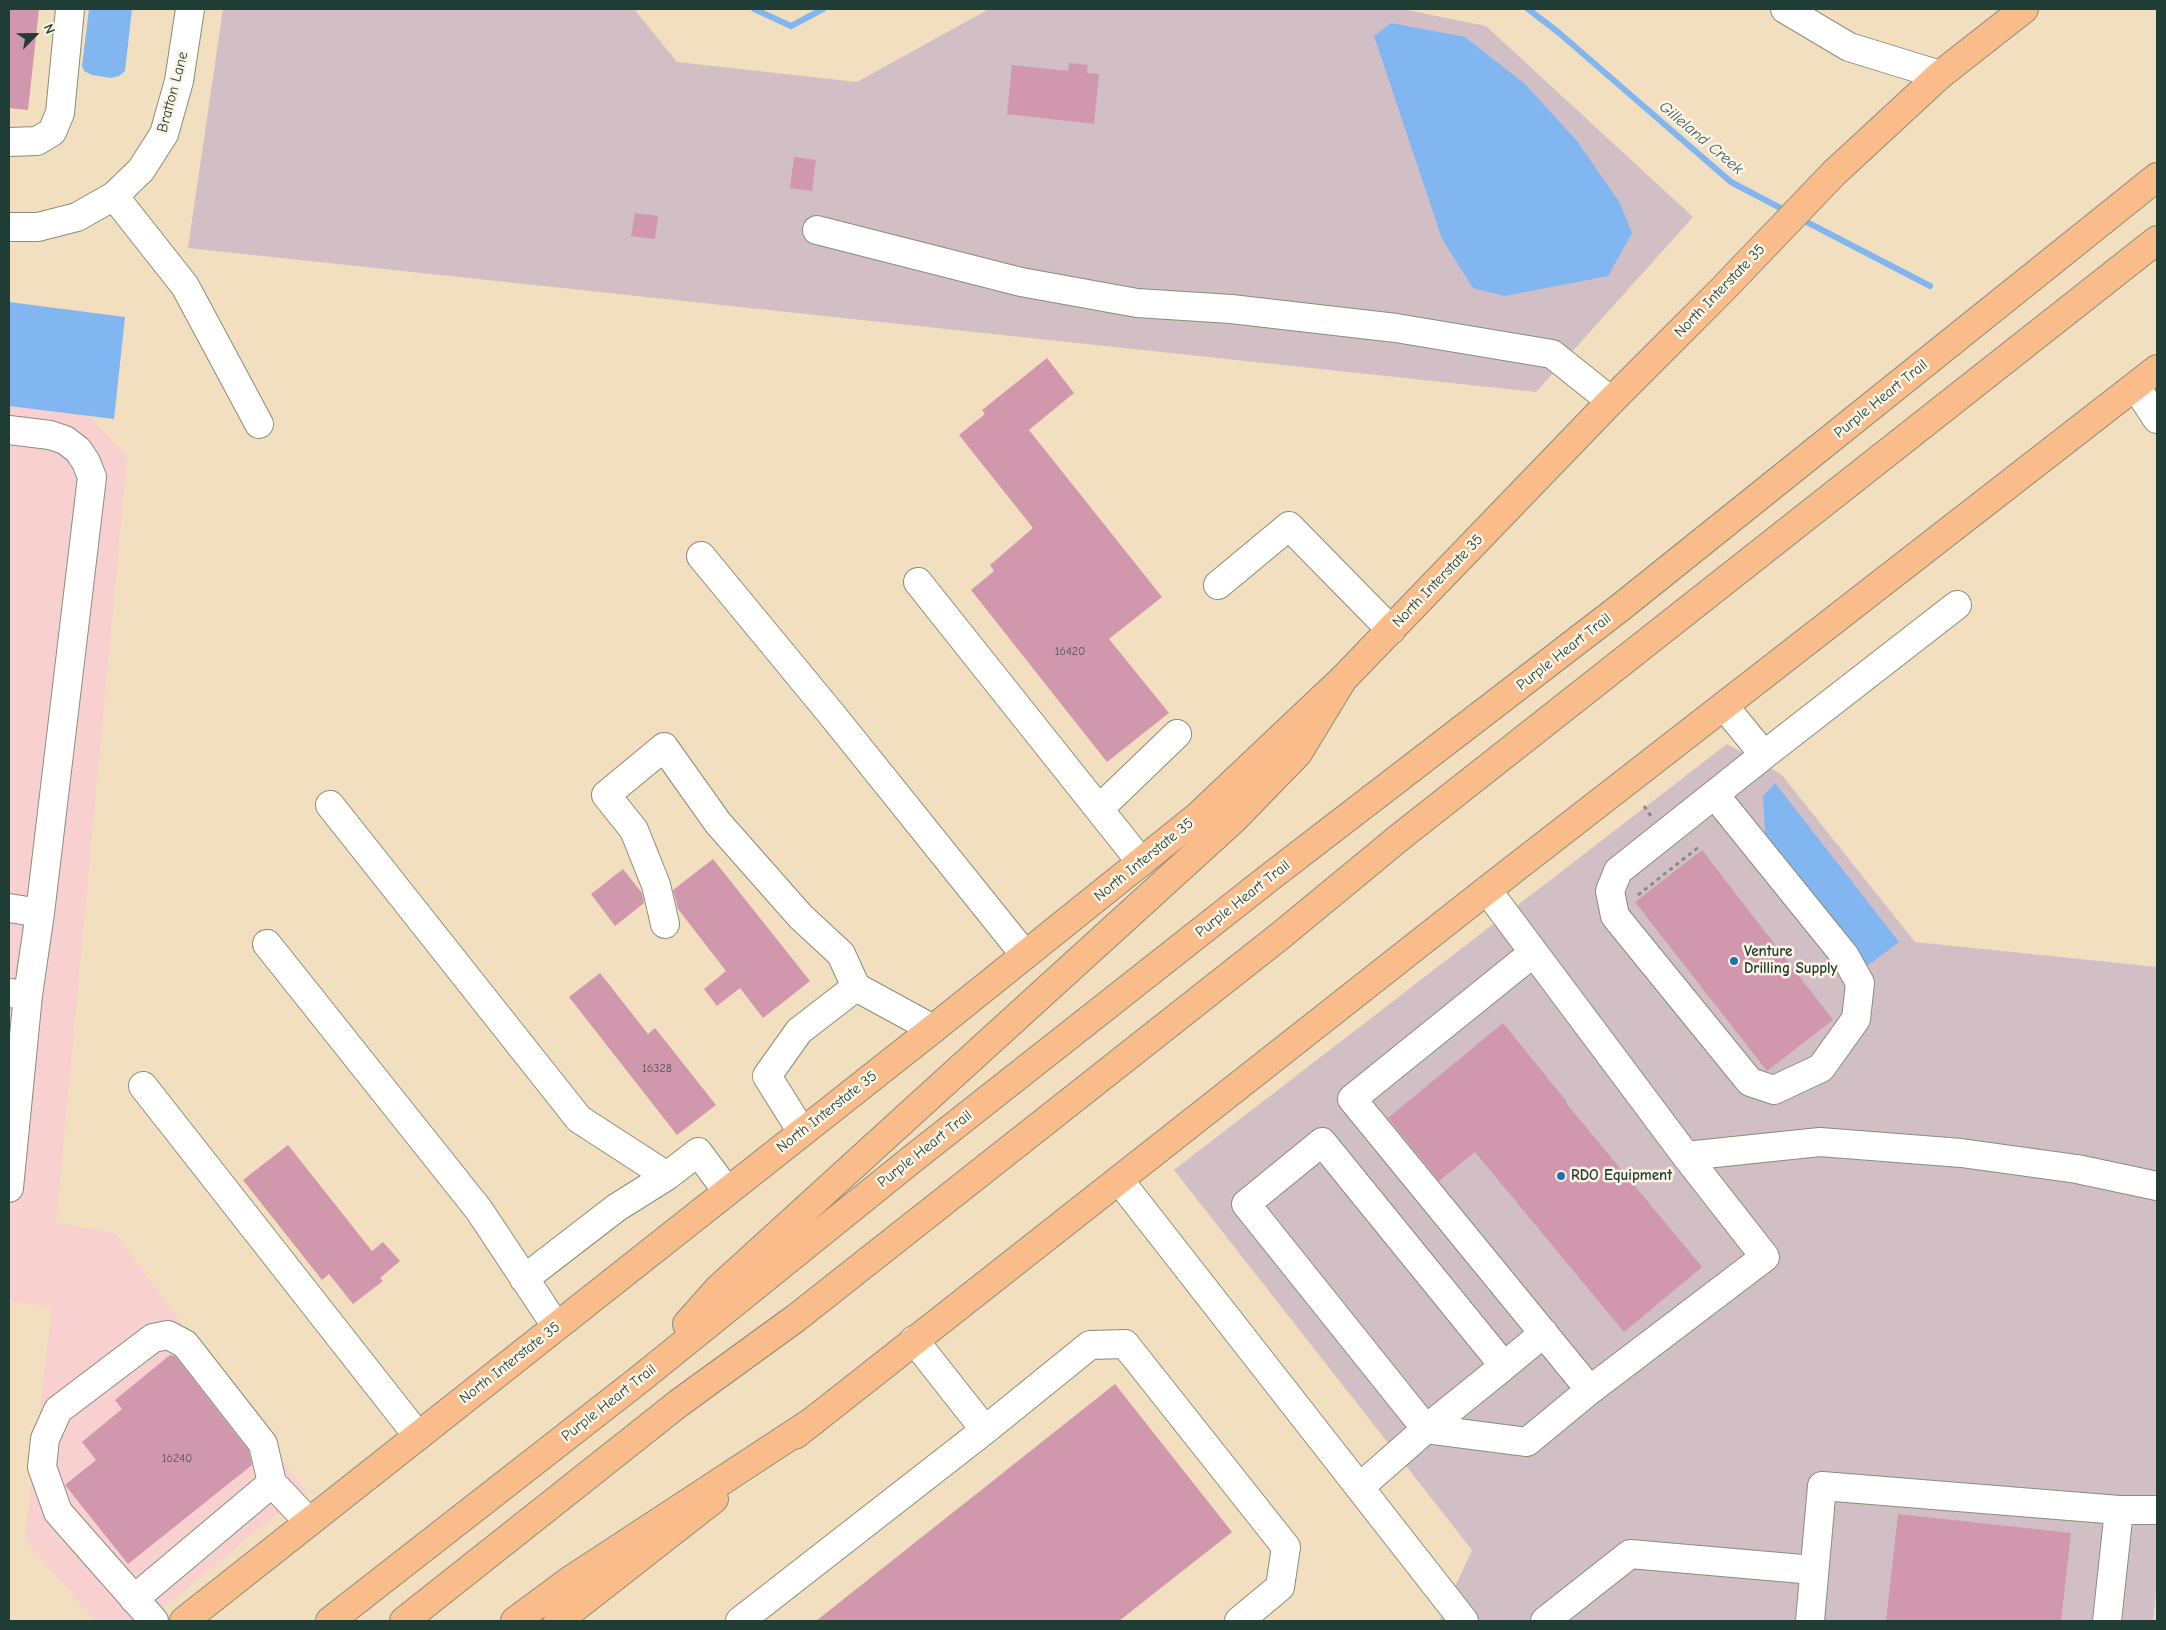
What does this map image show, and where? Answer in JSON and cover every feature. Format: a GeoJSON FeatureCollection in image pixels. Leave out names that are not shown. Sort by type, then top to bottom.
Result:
{"type":"FeatureCollection","features":[{"type":"Feature","properties":{"kind":"main road","name":"North Interstate 35"},"geometry":{"type":"LineString","coordinates":[[184,1621],[1197,817],[1343,679],[1611,401],[1724,289],[1834,173],[1940,75],[2024,9]]}},
{"type":"Feature","properties":{"kind":"main road","name":"Purple Heart Trail"},"geometry":{"type":"LineString","coordinates":[[330,1621],[640,1379],[919,1154],[1217,919],[1629,601],[2157,177]]}},
{"type":"Feature","properties":{"kind":"main road"},"geometry":{"type":"LineString","coordinates":[[404,1621],[679,1403],[796,1318],[1280,936],[1400,837],[2157,240]]}},
{"type":"Feature","properties":{"kind":"main road"},"geometry":{"type":"LineString","coordinates":[[558,1621],[1488,890],[2157,369]]}},
{"type":"Feature","properties":{"kind":"main road"},"geometry":{"type":"LineString","coordinates":[[640,1379],[719,1288],[1233,820],[1298,753],[1343,679]]}},
{"type":"Feature","properties":{"kind":"main road"},"geometry":{"type":"LineString","coordinates":[[515,1621],[569,1581],[813,1421]]}},
{"type":"Feature","properties":{"kind":"main road"},"geometry":{"type":"LineString","coordinates":[[315,1621],[361,1596]]}},
{"type":"Feature","properties":{"kind":"street"},"geometry":{"type":"LineString","coordinates":[[9,142],[37,141],[52,132],[60,113],[70,9]]}},
{"type":"Feature","properties":{"kind":"street","name":"Bratton Lane"},"geometry":{"type":"LineString","coordinates":[[9,227],[38,227],[77,217],[114,196],[141,170],[164,134],[179,81],[190,9]]}},
{"type":"Feature","properties":{"kind":"street"},"geometry":{"type":"LineString","coordinates":[[1785,9],[1849,47],[1940,75]]}},
{"type":"Feature","properties":{"kind":"street"},"geometry":{"type":"LineString","coordinates":[[114,196],[185,286],[259,424]]}},
{"type":"Feature","properties":{"kind":"street"},"geometry":{"type":"LineString","coordinates":[[817,230],[1021,282],[1137,303],[1231,309],[1396,328],[1552,354],[1611,401]]}},
{"type":"Feature","properties":{"kind":"street"},"geometry":{"type":"LineString","coordinates":[[2136,387],[2157,419]]}},
{"type":"Feature","properties":{"kind":"street"},"geometry":{"type":"LineString","coordinates":[[9,430],[50,435],[65,440],[78,450],[86,462],[92,477],[44,891],[19,994],[9,1188]]}},
{"type":"Feature","properties":{"kind":"street"},"geometry":{"type":"LineString","coordinates":[[1218,585],[1289,526],[1390,630]]}},
{"type":"Feature","properties":{"kind":"street"},"geometry":{"type":"LineString","coordinates":[[701,556],[833,716],[1025,955]]}},
{"type":"Feature","properties":{"kind":"street"},"geometry":{"type":"LineString","coordinates":[[918,582],[1141,862]]}},
{"type":"Feature","properties":{"kind":"street"},"geometry":{"type":"LineString","coordinates":[[1714,795],[1845,956],[1860,983],[1856,1019],[1821,1068],[1774,1090],[1750,1082],[1615,916],[1610,891],[1618,871],[1764,755],[1957,605]]}},
{"type":"Feature","properties":{"kind":"street"},"geometry":{"type":"LineString","coordinates":[[1724,706],[1764,755]]}},
{"type":"Feature","properties":{"kind":"street"},"geometry":{"type":"LineString","coordinates":[[1099,809],[1177,734]]}},
{"type":"Feature","properties":{"kind":"street"},"geometry":{"type":"LineString","coordinates":[[665,924],[656,885],[634,830],[606,796],[664,747],[725,830],[801,916],[841,954],[856,987],[932,1029]]}},
{"type":"Feature","properties":{"kind":"street"},"geometry":{"type":"LineString","coordinates":[[330,805],[579,1119],[667,1176]]}},
{"type":"Feature","properties":{"kind":"street"},"geometry":{"type":"LineString","coordinates":[[1488,890],[1533,953],[1602,1042],[1686,1156],[1765,1257],[1590,1390],[1527,1442],[1426,1429],[1246,1204],[1322,1142],[1504,1366]]}},
{"type":"Feature","properties":{"kind":"street"},"geometry":{"type":"LineString","coordinates":[[9,908],[40,913]]}},
{"type":"Feature","properties":{"kind":"street"},"geometry":{"type":"LineString","coordinates":[[267,944],[479,1210],[556,1326]]}},
{"type":"Feature","properties":{"kind":"street"},"geometry":{"type":"LineString","coordinates":[[1533,953],[1352,1099],[1590,1390]]}},
{"type":"Feature","properties":{"kind":"street"},"geometry":{"type":"LineString","coordinates":[[802,1132],[767,1076],[799,1031],[856,987]]}},
{"type":"Feature","properties":{"kind":"street"},"geometry":{"type":"LineString","coordinates":[[143,1086],[418,1436]]}},
{"type":"Feature","properties":{"kind":"street"},"geometry":{"type":"LineString","coordinates":[[1686,1156],[1820,1142],[1961,1153],[2077,1169],[2157,1186]]}},
{"type":"Feature","properties":{"kind":"street"},"geometry":{"type":"LineString","coordinates":[[524,1279],[616,1208],[667,1176],[698,1152],[727,1191]]}},
{"type":"Feature","properties":{"kind":"street"},"geometry":{"type":"LineString","coordinates":[[1119,1180],[1464,1621]]}},
{"type":"Feature","properties":{"kind":"street"},"geometry":{"type":"LineString","coordinates":[[1360,1487],[1426,1429],[1544,1333]]}},
{"type":"Feature","properties":{"kind":"street"},"geometry":{"type":"LineString","coordinates":[[154,1621],[58,1512],[42,1466],[44,1438],[58,1410],[153,1338],[168,1336],[185,1344],[263,1444],[272,1483],[309,1522]]}},
{"type":"Feature","properties":{"kind":"street"},"geometry":{"type":"LineString","coordinates":[[914,1340],[985,1430]]}},
{"type":"Feature","properties":{"kind":"street"},"geometry":{"type":"LineString","coordinates":[[740,1621],[985,1430],[1090,1345],[1125,1344],[1286,1547],[1280,1587],[1238,1621]]}},
{"type":"Feature","properties":{"kind":"street"},"geometry":{"type":"LineString","coordinates":[[134,1600],[272,1483]]}},
{"type":"Feature","properties":{"kind":"street"},"geometry":{"type":"LineString","coordinates":[[1810,1621],[1822,1486],[2120,1510],[2157,1510]]}},
{"type":"Feature","properties":{"kind":"street"},"geometry":{"type":"LineString","coordinates":[[2107,1621],[2120,1510]]}},
{"type":"Feature","properties":{"kind":"street"},"geometry":{"type":"LineString","coordinates":[[1545,1621],[1630,1554],[1814,1570]]}},
{"type":"Feature","properties":{"kind":"path"},"geometry":{"type":"LineString","coordinates":[[1638,895],[1700,846]]}},
{"type":"Feature","properties":{"kind":"shaded area"},"geometry":{"type":"Polygon","coordinates":[[[223,9],[634,9],[677,62],[857,82],[989,9],[1402,9],[1486,26],[1693,217],[1536,392],[188,248],[223,9]]]}},
{"type":"Feature","properties":{"kind":"shaded area"},"geometry":{"type":"Polygon","coordinates":[[[9,401],[83,409],[127,457],[56,1223],[115,1233],[305,1491],[147,1621],[95,1621],[25,1539],[52,1307],[9,1301],[9,401]]]}},
{"type":"Feature","properties":{"kind":"shaded area"},"geometry":{"type":"Polygon","coordinates":[[[1727,744],[1781,774],[1915,942],[2157,967],[2157,1581],[2153,1621],[1439,1621],[1472,1550],[1174,1170],[1727,744]]]}},
{"type":"Feature","properties":{"kind":"water"},"geometry":{"type":"Polygon","coordinates":[[[89,9],[132,9],[125,71],[119,76],[111,78],[92,75],[84,71],[82,66],[89,9]]]}},
{"type":"Feature","properties":{"kind":"water"},"geometry":{"type":"Polygon","coordinates":[[[1391,23],[1465,37],[1525,84],[1577,141],[1620,203],[1632,233],[1608,276],[1505,296],[1473,288],[1442,239],[1374,36],[1391,23]]]}},
{"type":"Feature","properties":{"kind":"water"},"geometry":{"type":"Polygon","coordinates":[[[9,302],[125,317],[114,419],[9,406],[9,302]]]}},
{"type":"Feature","properties":{"kind":"water"},"geometry":{"type":"Polygon","coordinates":[[[1775,783],[1899,942],[1866,967],[1775,850],[1765,833],[1763,796],[1775,783]]]}},
{"type":"Feature","properties":{"kind":"building"},"geometry":{"type":"Polygon","coordinates":[[[9,9],[39,9],[28,110],[9,108],[9,9]]]}},
{"type":"Feature","properties":{"kind":"building"},"geometry":{"type":"Polygon","coordinates":[[[1069,63],[1088,65],[1087,73],[1099,74],[1094,124],[1007,114],[1012,65],[1068,71],[1069,63]]]}},
{"type":"Feature","properties":{"kind":"building"},"geometry":{"type":"Polygon","coordinates":[[[794,157],[816,160],[812,191],[790,188],[794,157]]]}},
{"type":"Feature","properties":{"kind":"building"},"geometry":{"type":"Polygon","coordinates":[[[635,213],[658,216],[655,239],[631,236],[635,213]]]}},
{"type":"Feature","properties":{"kind":"building"},"geometry":{"type":"Polygon","coordinates":[[[1047,358],[1074,393],[1029,430],[1162,597],[1109,639],[1169,713],[1107,762],[971,590],[994,571],[990,565],[1033,528],[959,435],[985,414],[982,410],[1047,358]]]}},
{"type":"Feature","properties":{"kind":"building","name":"Venture Drilling Supply"},"geometry":{"type":"Polygon","coordinates":[[[1702,850],[1833,1020],[1767,1071],[1635,902],[1702,850]]]}},
{"type":"Feature","properties":{"kind":"building"},"geometry":{"type":"Polygon","coordinates":[[[713,859],[810,981],[763,1018],[740,988],[717,1006],[704,989],[726,971],[678,909],[673,890],[713,859]]]}},
{"type":"Feature","properties":{"kind":"building"},"geometry":{"type":"Polygon","coordinates":[[[623,869],[642,893],[644,903],[615,926],[591,894],[623,869]]]}},
{"type":"Feature","properties":{"kind":"building"},"geometry":{"type":"Polygon","coordinates":[[[600,973],[648,1034],[655,1028],[716,1105],[677,1135],[569,997],[600,973]]]}},
{"type":"Feature","properties":{"kind":"building","name":"RDO Equipment"},"geometry":{"type":"Polygon","coordinates":[[[1503,1023],[1566,1103],[1702,1267],[1624,1332],[1475,1152],[1439,1181],[1388,1118],[1503,1023]]]}},
{"type":"Feature","properties":{"kind":"building"},"geometry":{"type":"Polygon","coordinates":[[[288,1145],[372,1251],[383,1242],[400,1261],[380,1278],[383,1281],[353,1304],[329,1274],[322,1280],[243,1180],[288,1145]]]}},
{"type":"Feature","properties":{"kind":"building"},"geometry":{"type":"Polygon","coordinates":[[[170,1355],[175,1356],[249,1451],[252,1465],[128,1564],[65,1485],[96,1460],[82,1442],[122,1409],[115,1400],[170,1355]]]}},
{"type":"Feature","properties":{"kind":"building"},"geometry":{"type":"Polygon","coordinates":[[[1115,1384],[1232,1532],[1119,1621],[816,1621],[1115,1384]]]}},
{"type":"Feature","properties":{"kind":"building"},"geometry":{"type":"Polygon","coordinates":[[[1898,1514],[2071,1533],[2061,1621],[1886,1621],[1898,1514]]]}},
{"type":"Feature","properties":{"kind":"waterway","name":"Gilleland Creek"},"geometry":{"type":"LineString","coordinates":[[754,9],[791,26],[823,9]]}},
{"type":"Feature","properties":{"kind":"waterway","name":"Gilleland Creek"},"geometry":{"type":"LineString","coordinates":[[1528,9],[1558,32],[1731,182],[1788,212]]}},
{"type":"Feature","properties":{"kind":"waterway","name":"Gilleland Creek"},"geometry":{"type":"LineString","coordinates":[[1799,218],[1930,286]]}},
{"type":"Feature","properties":{"kind":"place","name":"Venture Drilling Supply"},"geometry":{"type":"Point","coordinates":[1734,961]}},
{"type":"Feature","properties":{"kind":"place","name":"RDO Equipment"},"geometry":{"type":"Point","coordinates":[1561,1176]}}]}
